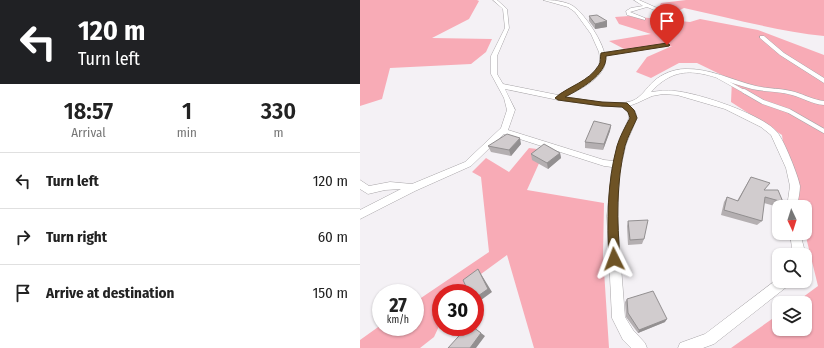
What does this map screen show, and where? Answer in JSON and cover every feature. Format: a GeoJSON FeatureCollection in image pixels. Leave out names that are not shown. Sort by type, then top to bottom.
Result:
{"type":"FeatureCollection","features":[{"type":"Feature","properties":{"kind":"street"},"geometry":{"type":"LineString","coordinates":[[360,215],[412,188],[468,164],[505,128],[512,110],[494,74],[494,56],[507,28],[505,9],[498,0]]}},
{"type":"Feature","properties":{"kind":"street"},"geometry":{"type":"LineString","coordinates":[[545,0],[574,9],[587,25],[604,54],[604,60],[595,74],[579,87],[558,98]]}},
{"type":"Feature","properties":{"kind":"street"},"geometry":{"type":"LineString","coordinates":[[636,0],[671,15]]}},
{"type":"Feature","properties":{"kind":"street"},"geometry":{"type":"LineString","coordinates":[[643,19],[629,14],[628,12],[633,9],[647,6]]}},
{"type":"Feature","properties":{"kind":"street"},"geometry":{"type":"LineString","coordinates":[[762,37],[782,54],[824,81]]}},
{"type":"Feature","properties":{"kind":"street"},"geometry":{"type":"LineString","coordinates":[[501,86],[558,98],[602,104],[624,105],[635,102],[662,77],[678,70],[695,70],[757,88],[792,93],[814,103],[824,103]]}},
{"type":"Feature","properties":{"kind":"street"},"geometry":{"type":"LineString","coordinates":[[643,96],[663,92],[677,94],[728,107],[764,125],[774,134],[790,168],[795,186],[793,200]]}},
{"type":"Feature","properties":{"kind":"street"},"geometry":{"type":"LineString","coordinates":[[624,105],[631,111],[633,118],[622,144],[617,164],[612,216],[619,318],[628,335],[640,348]]}},
{"type":"Feature","properties":{"kind":"street"},"geometry":{"type":"LineString","coordinates":[[502,132],[604,163],[617,164]]}},
{"type":"Feature","properties":{"kind":"street"},"geometry":{"type":"LineString","coordinates":[[360,184],[368,190],[371,208]]}},
{"type":"Feature","properties":{"kind":"street"},"geometry":{"type":"LineString","coordinates":[[368,190],[380,186],[392,185],[404,185],[412,188]]}},
{"type":"Feature","properties":{"kind":"street"},"geometry":{"type":"LineString","coordinates":[[685,348],[709,338],[776,288]]}},
{"type":"Feature","properties":{"kind":"lane"},"geometry":{"type":"LineString","coordinates":[[604,54],[667,45]]}},
{"type":"Feature","properties":{"kind":"lane"},"geometry":{"type":"LineString","coordinates":[[717,76],[763,102],[789,111],[824,131]]}},
{"type":"Feature","properties":{"kind":"shaded area"},"geometry":{"type":"Polygon","coordinates":[[[360,0],[477,0],[479,1],[469,19],[432,38],[492,39],[486,52],[471,64],[390,68],[382,99],[360,106],[360,0]]]}},
{"type":"Feature","properties":{"kind":"shaded area"},"geometry":{"type":"Polygon","coordinates":[[[686,0],[824,0],[824,36],[771,28],[684,8],[676,12],[659,7],[661,3],[686,0]]]}},
{"type":"Feature","properties":{"kind":"shaded area"},"geometry":{"type":"Polygon","coordinates":[[[629,16],[690,22],[700,19],[758,30],[824,55],[824,348],[731,348],[772,319],[772,336],[812,336],[812,296],[804,296],[818,286],[812,262],[812,248],[809,248],[807,240],[812,240],[812,200],[796,200],[785,157],[782,135],[731,102],[732,80],[697,63],[679,63],[651,78],[636,72],[647,57],[672,46],[626,50],[609,41],[651,34],[619,24],[615,17],[629,16]]]}},
{"type":"Feature","properties":{"kind":"shaded area"},"geometry":{"type":"Polygon","coordinates":[[[529,148],[545,150],[527,190],[604,203],[603,255],[609,348],[534,348],[507,255],[467,284],[442,284],[489,252],[481,177],[472,172],[486,158],[509,172],[529,148]]]}},
{"type":"Feature","properties":{"kind":"shaded area"},"geometry":{"type":"Polygon","coordinates":[[[432,291],[432,336],[434,337],[420,348],[360,348],[360,340],[372,331],[372,336],[424,336],[424,296],[432,291]]]}},
{"type":"Feature","properties":{"kind":"building"},"geometry":{"type":"Polygon","coordinates":[[[597,15],[607,21],[595,24],[589,16],[597,15]]]}},
{"type":"Feature","properties":{"kind":"building"},"geometry":{"type":"Polygon","coordinates":[[[594,121],[611,125],[604,144],[585,142],[594,121]]]}},
{"type":"Feature","properties":{"kind":"building"},"geometry":{"type":"Polygon","coordinates":[[[507,134],[520,138],[509,150],[488,146],[507,134]]]}},
{"type":"Feature","properties":{"kind":"building"},"geometry":{"type":"Polygon","coordinates":[[[544,144],[560,153],[547,163],[531,154],[544,144]]]}},
{"type":"Feature","properties":{"kind":"building"},"geometry":{"type":"Polygon","coordinates":[[[751,177],[770,183],[764,190],[778,190],[782,200],[765,197],[762,221],[724,210],[727,197],[738,201],[751,177]]]}},
{"type":"Feature","properties":{"kind":"building"},"geometry":{"type":"Polygon","coordinates":[[[648,220],[644,239],[630,240],[628,221],[648,220]]]}},
{"type":"Feature","properties":{"kind":"building"},"geometry":{"type":"Polygon","coordinates":[[[478,269],[488,289],[484,292],[484,284],[465,284],[463,280],[478,269]]]}},
{"type":"Feature","properties":{"kind":"building"},"geometry":{"type":"Polygon","coordinates":[[[653,291],[667,319],[639,330],[628,313],[627,299],[653,291]]]}},
{"type":"Feature","properties":{"kind":"building"},"geometry":{"type":"Polygon","coordinates":[[[459,336],[479,336],[470,348],[448,348],[459,336]]]}},
{"type":"Feature","properties":{"kind":"route"},"geometry":{"type":"LineString","coordinates":[[614,259],[612,216],[616,170],[622,144],[633,118],[631,111],[624,105],[602,104],[558,98],[579,87],[595,74],[604,60],[604,54],[667,45]]}}]}
